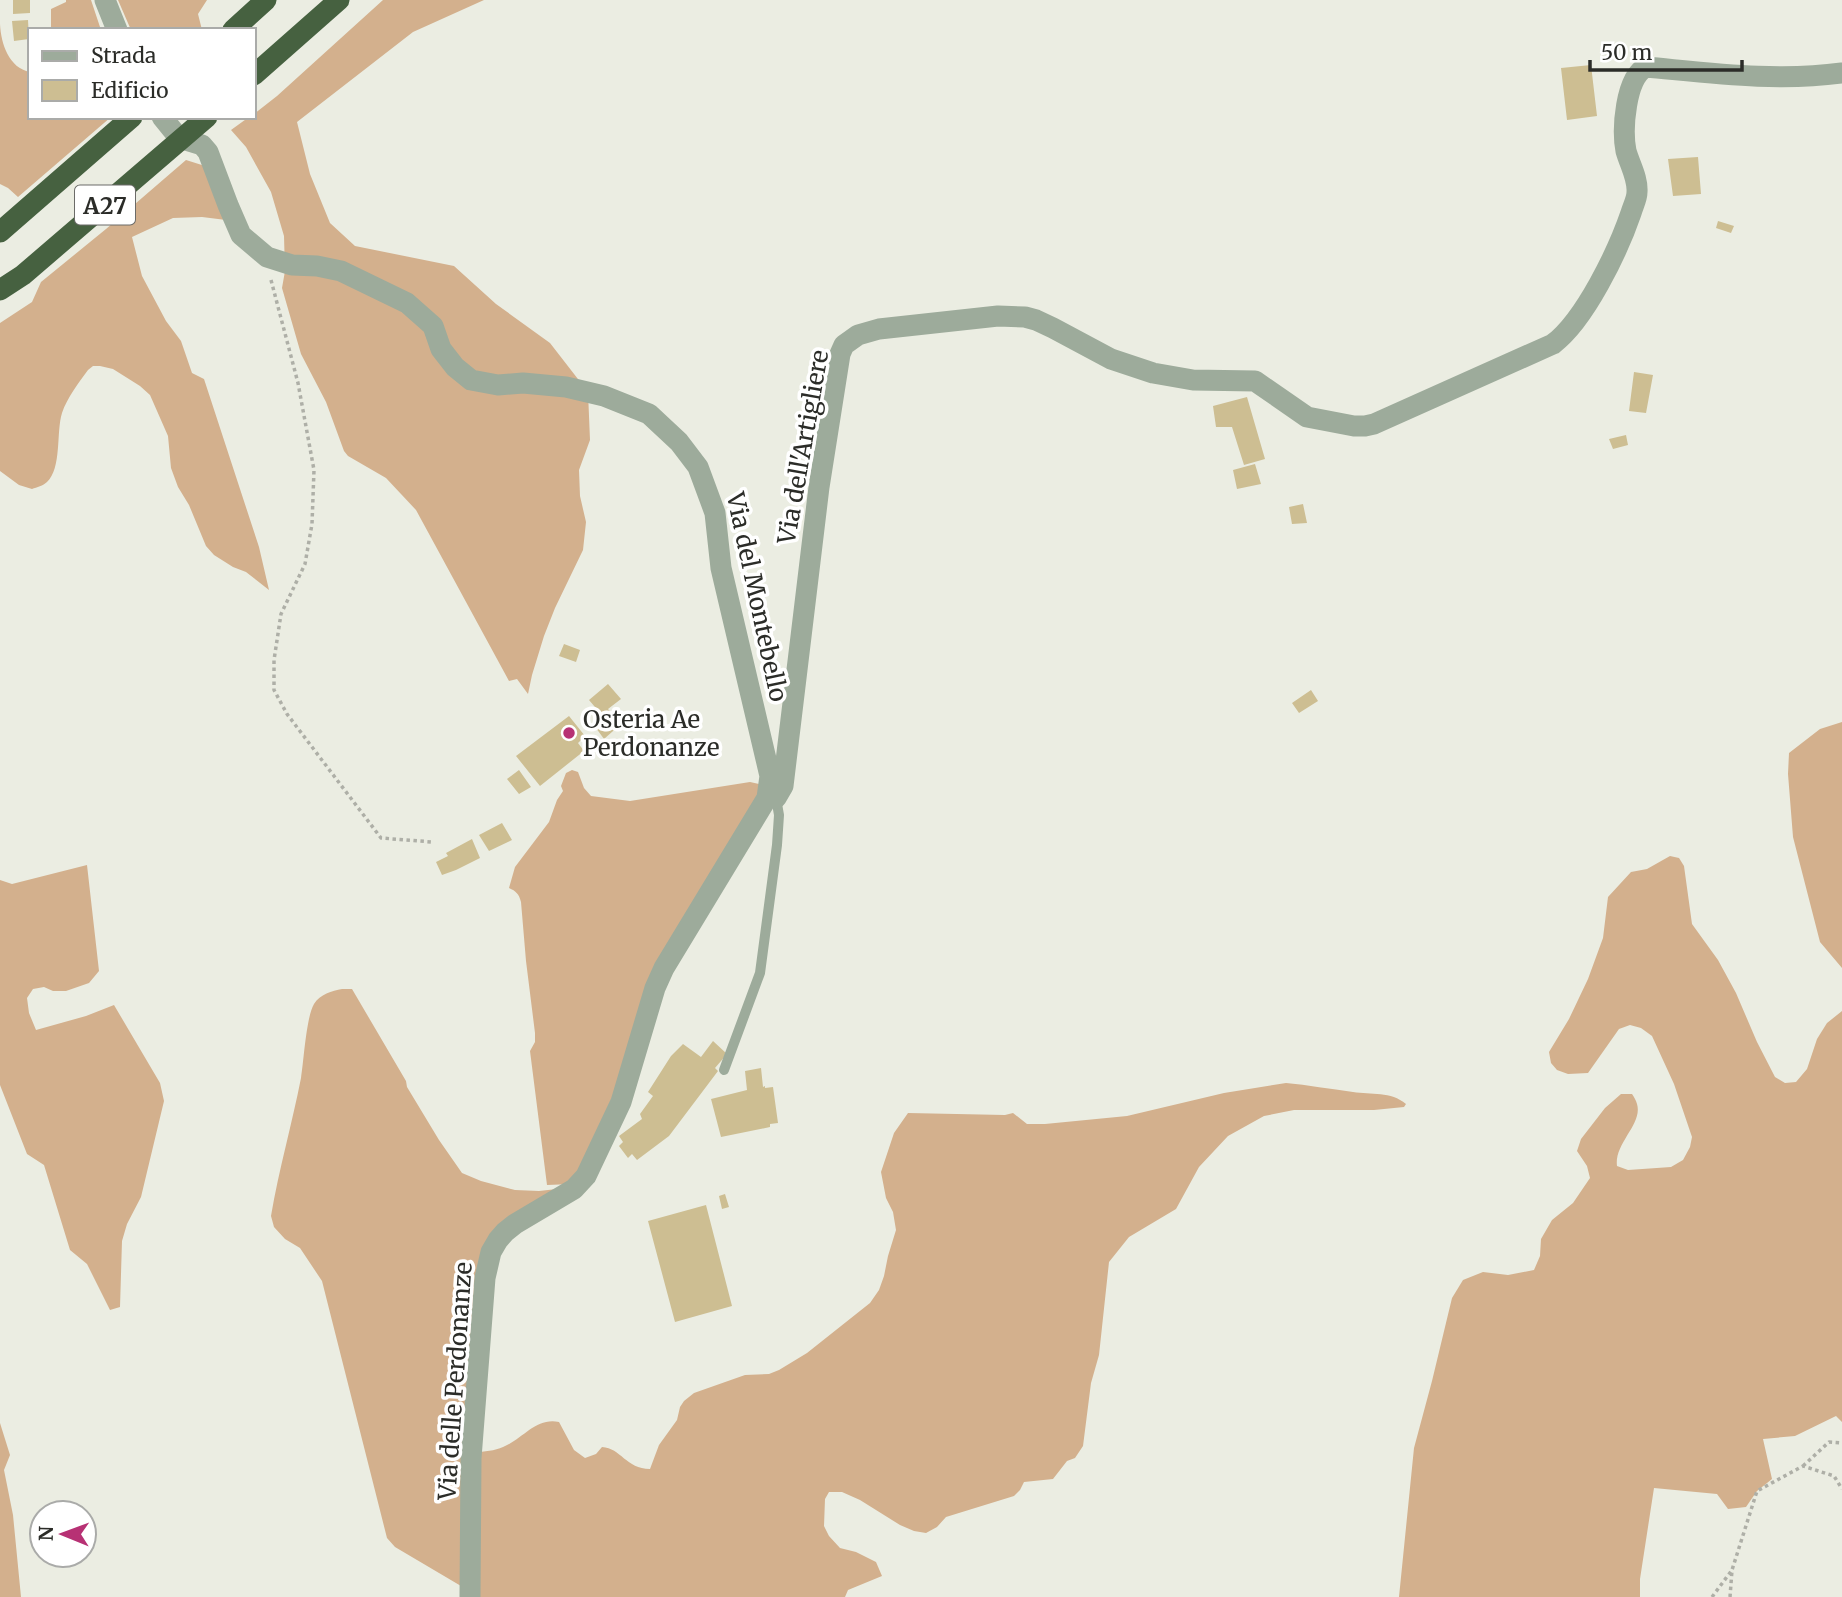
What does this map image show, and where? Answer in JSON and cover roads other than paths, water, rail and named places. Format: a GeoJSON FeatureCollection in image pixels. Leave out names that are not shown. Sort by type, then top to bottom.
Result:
{"type":"FeatureCollection","features":[{"type":"Feature","properties":{"kind":"highway"},"geometry":{"type":"LineString","coordinates":[[235,28],[266,0]]}},
{"type":"Feature","properties":{"kind":"highway"},"geometry":{"type":"LineString","coordinates":[[256,73],[340,0]]}},
{"type":"Feature","properties":{"kind":"highway","name":"A27"},"geometry":{"type":"LineString","coordinates":[[0,232],[130,119]]}},
{"type":"Feature","properties":{"kind":"highway","name":"A27"},"geometry":{"type":"LineString","coordinates":[[0,290],[33,266],[205,119]]}},
{"type":"Feature","properties":{"kind":"street"},"geometry":{"type":"LineString","coordinates":[[105,0],[116,28]]}},
{"type":"Feature","properties":{"kind":"street","name":"Via dell'Artigliere"},"geometry":{"type":"LineString","coordinates":[[771,798],[783,786],[819,486],[840,354],[844,345],[858,335],[879,329],[998,316],[1025,317],[1036,320],[1111,359],[1153,373],[1193,380],[1255,381],[1307,416],[1354,426],[1374,424],[1553,344],[1580,316],[1613,255],[1638,194],[1626,150],[1625,127],[1627,103],[1633,83],[1642,69],[1646,67],[1773,77],[1842,73]]}},
{"type":"Feature","properties":{"kind":"street","name":"Via del Montebello"},"geometry":{"type":"LineString","coordinates":[[164,119],[179,138],[202,145],[208,152],[241,235],[267,257],[292,265],[341,271],[407,303],[433,326],[441,349],[471,380],[498,386],[523,383],[566,387],[604,396],[649,414],[679,442],[698,467],[715,513],[721,568],[770,776],[771,798]]}},
{"type":"Feature","properties":{"kind":"street","name":"Via delle Perdonanze"},"geometry":{"type":"LineString","coordinates":[[470,1597],[471,1458],[485,1278],[491,1252],[505,1232],[574,1189],[586,1175],[621,1102],[655,988],[664,968],[771,798]]}},
{"type":"Feature","properties":{"kind":"lane"},"geometry":{"type":"LineString","coordinates":[[724,1070],[760,973],[779,815],[771,798]]}},
{"type":"Feature","properties":{"kind":"place","name":"Osteria Ae Perdonanze"},"geometry":{"type":"Point","coordinates":[569,733]}}]}
